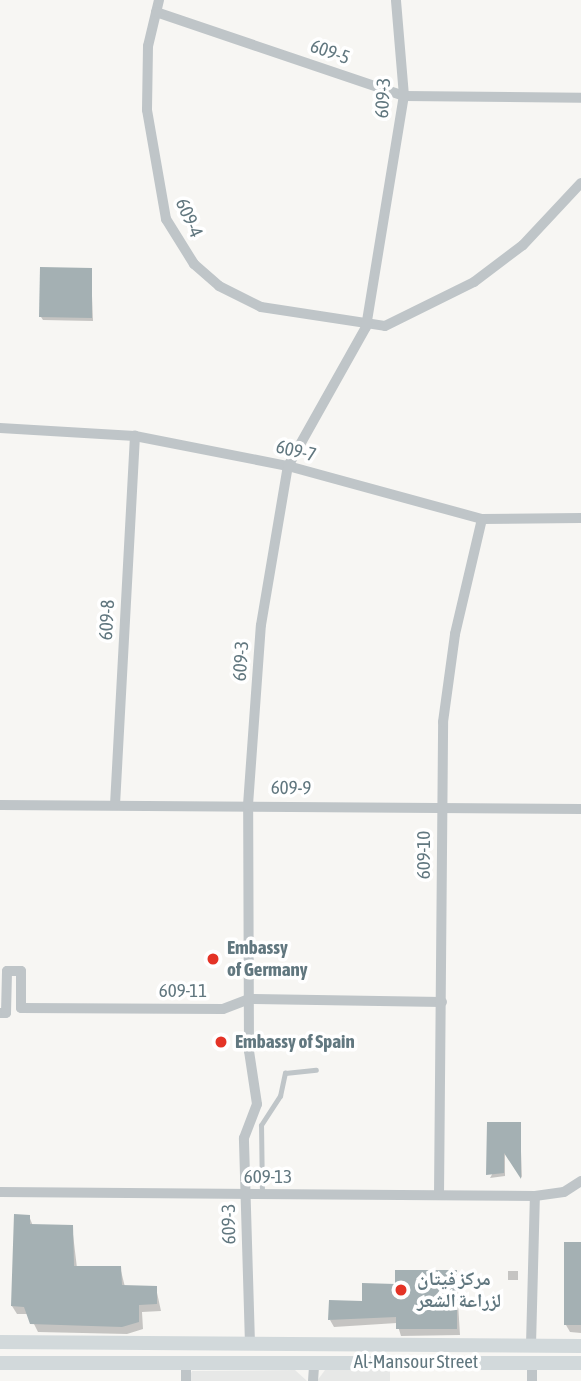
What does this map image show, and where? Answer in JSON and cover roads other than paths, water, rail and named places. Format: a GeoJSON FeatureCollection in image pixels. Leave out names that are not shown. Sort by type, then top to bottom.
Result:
{"type":"FeatureCollection","features":[{"type":"Feature","properties":{"kind":"main road","name":"Al-Mansour Street"},"geometry":{"type":"LineString","coordinates":[[0,1342],[581,1346]]}},
{"type":"Feature","properties":{"kind":"main road","name":"Al-Mansour Street"},"geometry":{"type":"LineString","coordinates":[[0,1363],[581,1363]]}},
{"type":"Feature","properties":{"kind":"street","name":"609-4"},"geometry":{"type":"LineString","coordinates":[[159,0],[146,74],[149,139],[166,219],[178,243],[219,286],[261,307],[366,327]]}},
{"type":"Feature","properties":{"kind":"street","name":"609-3"},"geometry":{"type":"LineString","coordinates":[[250,1344],[244,1138],[257,1104],[249,999],[248,805],[261,625],[288,466],[366,327],[404,96],[396,0]]}},
{"type":"Feature","properties":{"kind":"street","name":"609-5"},"geometry":{"type":"LineString","coordinates":[[156,12],[404,96],[581,97]]}},
{"type":"Feature","properties":{"kind":"street"},"geometry":{"type":"LineString","coordinates":[[366,327],[385,327],[474,282],[523,245],[581,183]]}},
{"type":"Feature","properties":{"kind":"street","name":"609-7"},"geometry":{"type":"LineString","coordinates":[[0,428],[135,436],[288,466],[482,519],[581,518]]}},
{"type":"Feature","properties":{"kind":"street","name":"609-8"},"geometry":{"type":"LineString","coordinates":[[115,805],[135,436]]}},
{"type":"Feature","properties":{"kind":"street","name":"609-10"},"geometry":{"type":"LineString","coordinates":[[439,1195],[443,722],[455,634],[482,519]]}},
{"type":"Feature","properties":{"kind":"street","name":"609-9"},"geometry":{"type":"LineString","coordinates":[[0,805],[581,809]]}},
{"type":"Feature","properties":{"kind":"street","name":"609-11"},"geometry":{"type":"LineString","coordinates":[[0,1013],[6,1013],[7,971],[21,971],[21,1008],[223,1009],[249,999],[442,1002]]}},
{"type":"Feature","properties":{"kind":"street","name":"609-13"},"geometry":{"type":"LineString","coordinates":[[0,1192],[535,1195],[564,1192],[581,1181]]}},
{"type":"Feature","properties":{"kind":"street"},"geometry":{"type":"LineString","coordinates":[[531,1345],[535,1195]]}},
{"type":"Feature","properties":{"kind":"street"},"geometry":{"type":"LineString","coordinates":[[532,1363],[532,1381]]}},
{"type":"Feature","properties":{"kind":"street"},"geometry":{"type":"LineString","coordinates":[[186,1364],[186,1381]]}},
{"type":"Feature","properties":{"kind":"street"},"geometry":{"type":"LineString","coordinates":[[313,1381],[314,1365]]}},
{"type":"Feature","properties":{"kind":"lane"},"geometry":{"type":"LineString","coordinates":[[262,1195],[261,1125],[280,1096],[285,1073],[316,1070]]}},
{"type":"Feature","properties":{"kind":"place","name":"Embassy of Germany"},"geometry":{"type":"Point","coordinates":[213,959]}},
{"type":"Feature","properties":{"kind":"place","name":"Embassy of Spain"},"geometry":{"type":"Point","coordinates":[221,1042]}},
{"type":"Feature","properties":{"kind":"place","name":"مركز فيتان لزراعة الشعر"},"geometry":{"type":"Point","coordinates":[401,1290]}}]}
